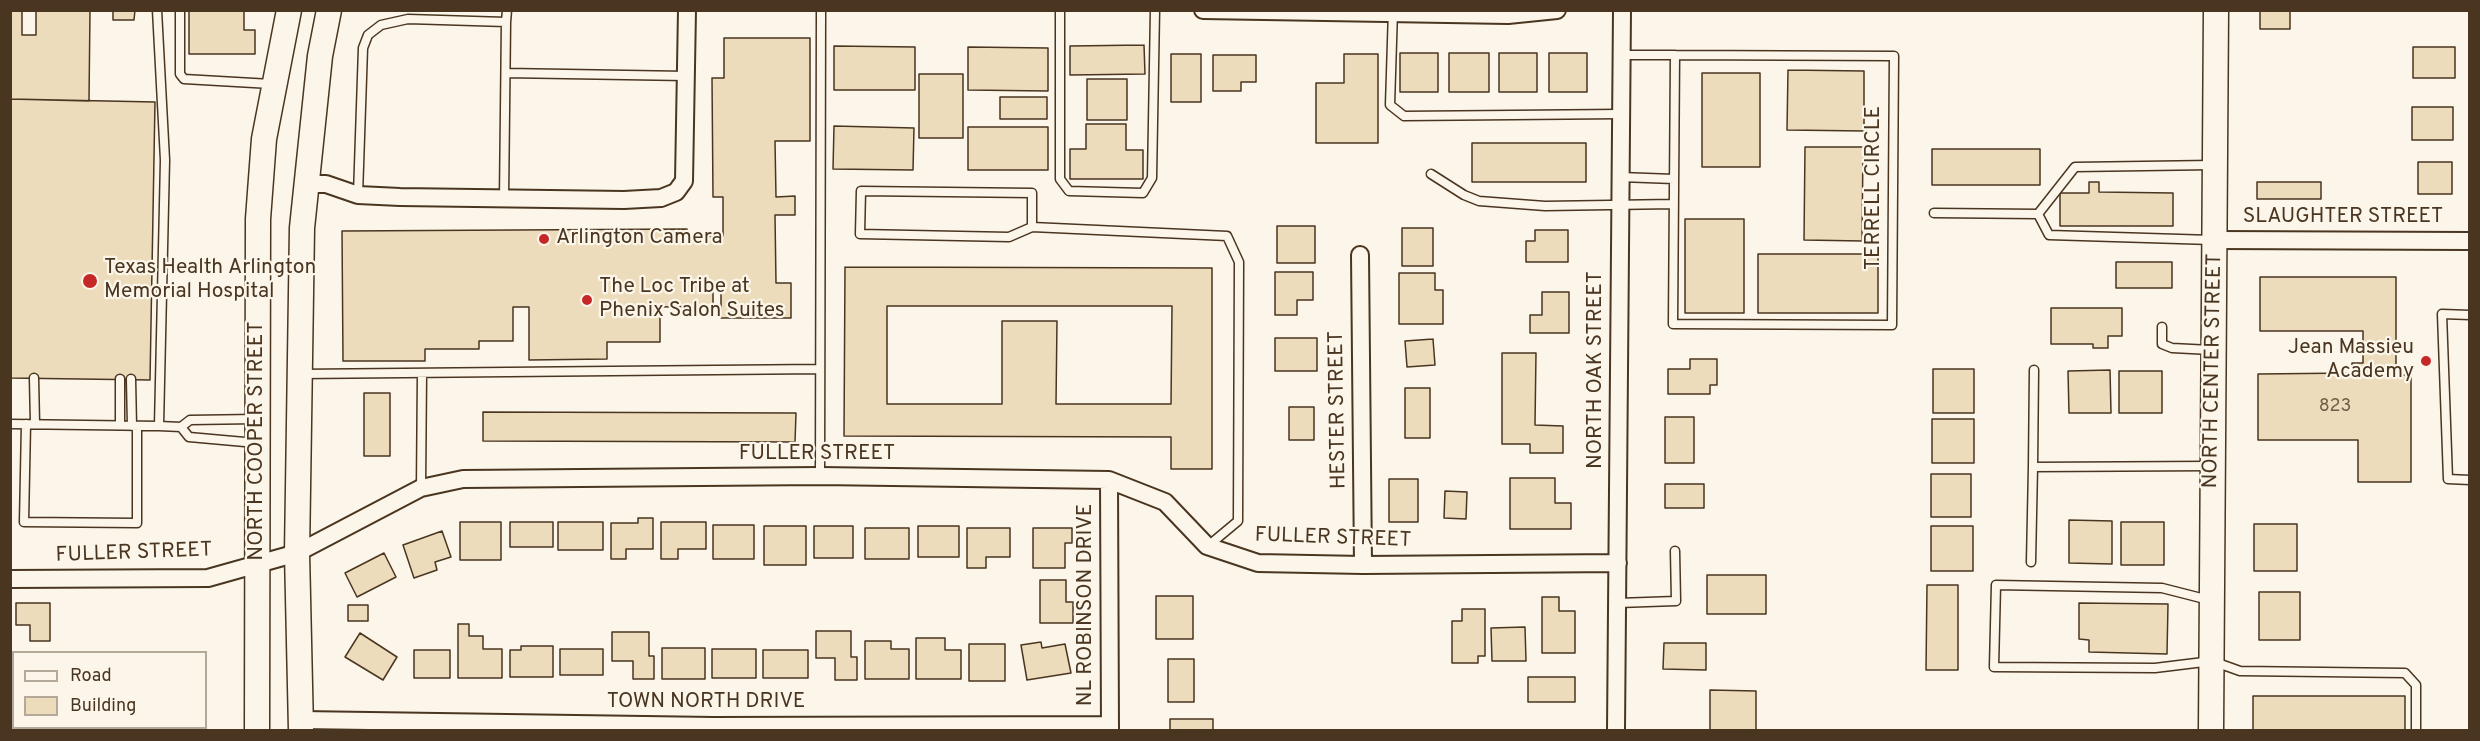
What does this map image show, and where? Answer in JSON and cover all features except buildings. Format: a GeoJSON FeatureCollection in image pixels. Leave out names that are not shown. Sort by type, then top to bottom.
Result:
{"type":"FeatureCollection","features":[{"type":"Feature","properties":{"kind":"main road","name":"NORTH COOPER STREET"},"geometry":{"type":"LineString","coordinates":[[257,730],[258,219],[264,139],[289,10]]}},
{"type":"Feature","properties":{"kind":"main road","name":"NORTH COOPER STREET"},"geometry":{"type":"LineString","coordinates":[[301,725],[297,553],[302,228],[320,56],[329,10]]}},
{"type":"Feature","properties":{"kind":"main road","name":"NORTH CENTER STREET"},"geometry":{"type":"LineString","coordinates":[[2211,730],[2216,10]]}},
{"type":"Feature","properties":{"kind":"street"},"geometry":{"type":"LineString","coordinates":[[307,183],[326,184],[358,195],[504,199],[661,198],[676,192],[684,181],[687,10]]}},
{"type":"Feature","properties":{"kind":"street"},"geometry":{"type":"LineString","coordinates":[[1203,10],[1508,13],[1557,10]]}},
{"type":"Feature","properties":{"kind":"street","name":"NORTH OAK STREET"},"geometry":{"type":"LineString","coordinates":[[1616,730],[1622,10]]}},
{"type":"Feature","properties":{"kind":"street","name":"SLAUGHTER STREET"},"geometry":{"type":"LineString","coordinates":[[2216,240],[2469,241]]}},
{"type":"Feature","properties":{"kind":"street","name":"HESTER STREET"},"geometry":{"type":"LineString","coordinates":[[1360,255],[1363,565]]}},
{"type":"Feature","properties":{"kind":"street","name":"FULLER STREET"},"geometry":{"type":"LineString","coordinates":[[10,579],[208,578],[297,553],[421,488],[464,479],[820,476],[1109,480],[1165,502],[1207,546],[1258,563],[1363,565],[1618,563]]}},
{"type":"Feature","properties":{"kind":"street","name":"NL ROBINSON DRIVE"},"geometry":{"type":"LineString","coordinates":[[1109,480],[1110,728]]}},
{"type":"Feature","properties":{"kind":"street","name":"TOWN NORTH DRIVE"},"geometry":{"type":"LineString","coordinates":[[301,725],[1110,728]]}},
{"type":"Feature","properties":{"kind":"lane"},"geometry":{"type":"LineString","coordinates":[[157,10],[165,160],[159,426]]}},
{"type":"Feature","properties":{"kind":"lane"},"geometry":{"type":"LineString","coordinates":[[180,10],[180,74],[184,80],[275,84]]}},
{"type":"Feature","properties":{"kind":"lane"},"geometry":{"type":"LineString","coordinates":[[504,199],[507,10]]}},
{"type":"Feature","properties":{"kind":"lane"},"geometry":{"type":"LineString","coordinates":[[820,476],[821,10]]}},
{"type":"Feature","properties":{"kind":"lane"},"geometry":{"type":"LineString","coordinates":[[1060,10],[1060,179],[1069,191],[1143,193],[1152,178],[1155,10]]}},
{"type":"Feature","properties":{"kind":"lane"},"geometry":{"type":"LineString","coordinates":[[1393,12],[1390,105],[1404,116],[1621,114]]}},
{"type":"Feature","properties":{"kind":"lane"},"geometry":{"type":"LineString","coordinates":[[358,195],[363,48],[368,35],[381,25],[408,19],[506,22]]}},
{"type":"Feature","properties":{"kind":"lane"},"geometry":{"type":"LineString","coordinates":[[1622,55],[1675,55]]}},
{"type":"Feature","properties":{"kind":"lane","name":"TERRELL CIRCLE"},"geometry":{"type":"LineString","coordinates":[[1675,55],[1894,56],[1892,325],[1673,324],[1675,55]]}},
{"type":"Feature","properties":{"kind":"lane"},"geometry":{"type":"LineString","coordinates":[[506,73],[686,76]]}},
{"type":"Feature","properties":{"kind":"lane"},"geometry":{"type":"LineString","coordinates":[[2038,214],[2075,167],[2216,165]]}},
{"type":"Feature","properties":{"kind":"lane"},"geometry":{"type":"LineString","coordinates":[[1431,174],[1464,195],[1479,201],[1545,206],[1620,203],[1674,204]]}},
{"type":"Feature","properties":{"kind":"lane"},"geometry":{"type":"LineString","coordinates":[[1620,177],[1674,179]]}},
{"type":"Feature","properties":{"kind":"lane"},"geometry":{"type":"LineString","coordinates":[[1032,227],[1032,193],[861,191],[860,234],[1009,237],[1032,227],[1227,237],[1239,262],[1238,521],[1207,546]]}},
{"type":"Feature","properties":{"kind":"lane"},"geometry":{"type":"LineString","coordinates":[[1934,213],[2038,214]]}},
{"type":"Feature","properties":{"kind":"lane"},"geometry":{"type":"LineString","coordinates":[[2038,214],[2049,235],[2216,240]]}},
{"type":"Feature","properties":{"kind":"lane"},"geometry":{"type":"LineString","coordinates":[[2469,315],[2442,314],[2448,479],[2469,480]]}},
{"type":"Feature","properties":{"kind":"lane"},"geometry":{"type":"LineString","coordinates":[[2162,327],[2162,344],[2172,348],[2215,350]]}},
{"type":"Feature","properties":{"kind":"lane"},"geometry":{"type":"LineString","coordinates":[[300,374],[820,369]]}},
{"type":"Feature","properties":{"kind":"lane"},"geometry":{"type":"LineString","coordinates":[[2031,562],[2034,370]]}},
{"type":"Feature","properties":{"kind":"lane"},"geometry":{"type":"LineString","coordinates":[[421,488],[422,373]]}},
{"type":"Feature","properties":{"kind":"lane"},"geometry":{"type":"LineString","coordinates":[[34,378],[24,522],[136,523],[131,379]]}},
{"type":"Feature","properties":{"kind":"lane"},"geometry":{"type":"LineString","coordinates":[[120,379],[120,425]]}},
{"type":"Feature","properties":{"kind":"lane"},"geometry":{"type":"LineString","coordinates":[[10,424],[180,427],[190,420],[258,431]]}},
{"type":"Feature","properties":{"kind":"lane"},"geometry":{"type":"LineString","coordinates":[[180,427],[189,437],[258,431]]}},
{"type":"Feature","properties":{"kind":"lane"},"geometry":{"type":"LineString","coordinates":[[2033,467],[2213,466]]}},
{"type":"Feature","properties":{"kind":"lane"},"geometry":{"type":"LineString","coordinates":[[1618,603],[1676,601],[1675,551]]}},
{"type":"Feature","properties":{"kind":"lane"},"geometry":{"type":"LineString","coordinates":[[2212,600],[2162,588],[1996,585],[1994,667],[2155,668],[2212,661],[2240,671],[2405,673],[2416,685],[2416,730]]}},
{"type":"Feature","properties":{"kind":"place","name":"Arlington Camera"},"geometry":{"type":"Point","coordinates":[544,239]}},
{"type":"Feature","properties":{"kind":"place","name":"Texas Health Arlington Memorial Hospital"},"geometry":{"type":"Point","coordinates":[90,281]}},
{"type":"Feature","properties":{"kind":"place","name":"The Loc Tribe at Phenix Salon Suites"},"geometry":{"type":"Point","coordinates":[587,300]}},
{"type":"Feature","properties":{"kind":"place","name":"Jean Massieu Academy"},"geometry":{"type":"Point","coordinates":[2426,361]}}]}
